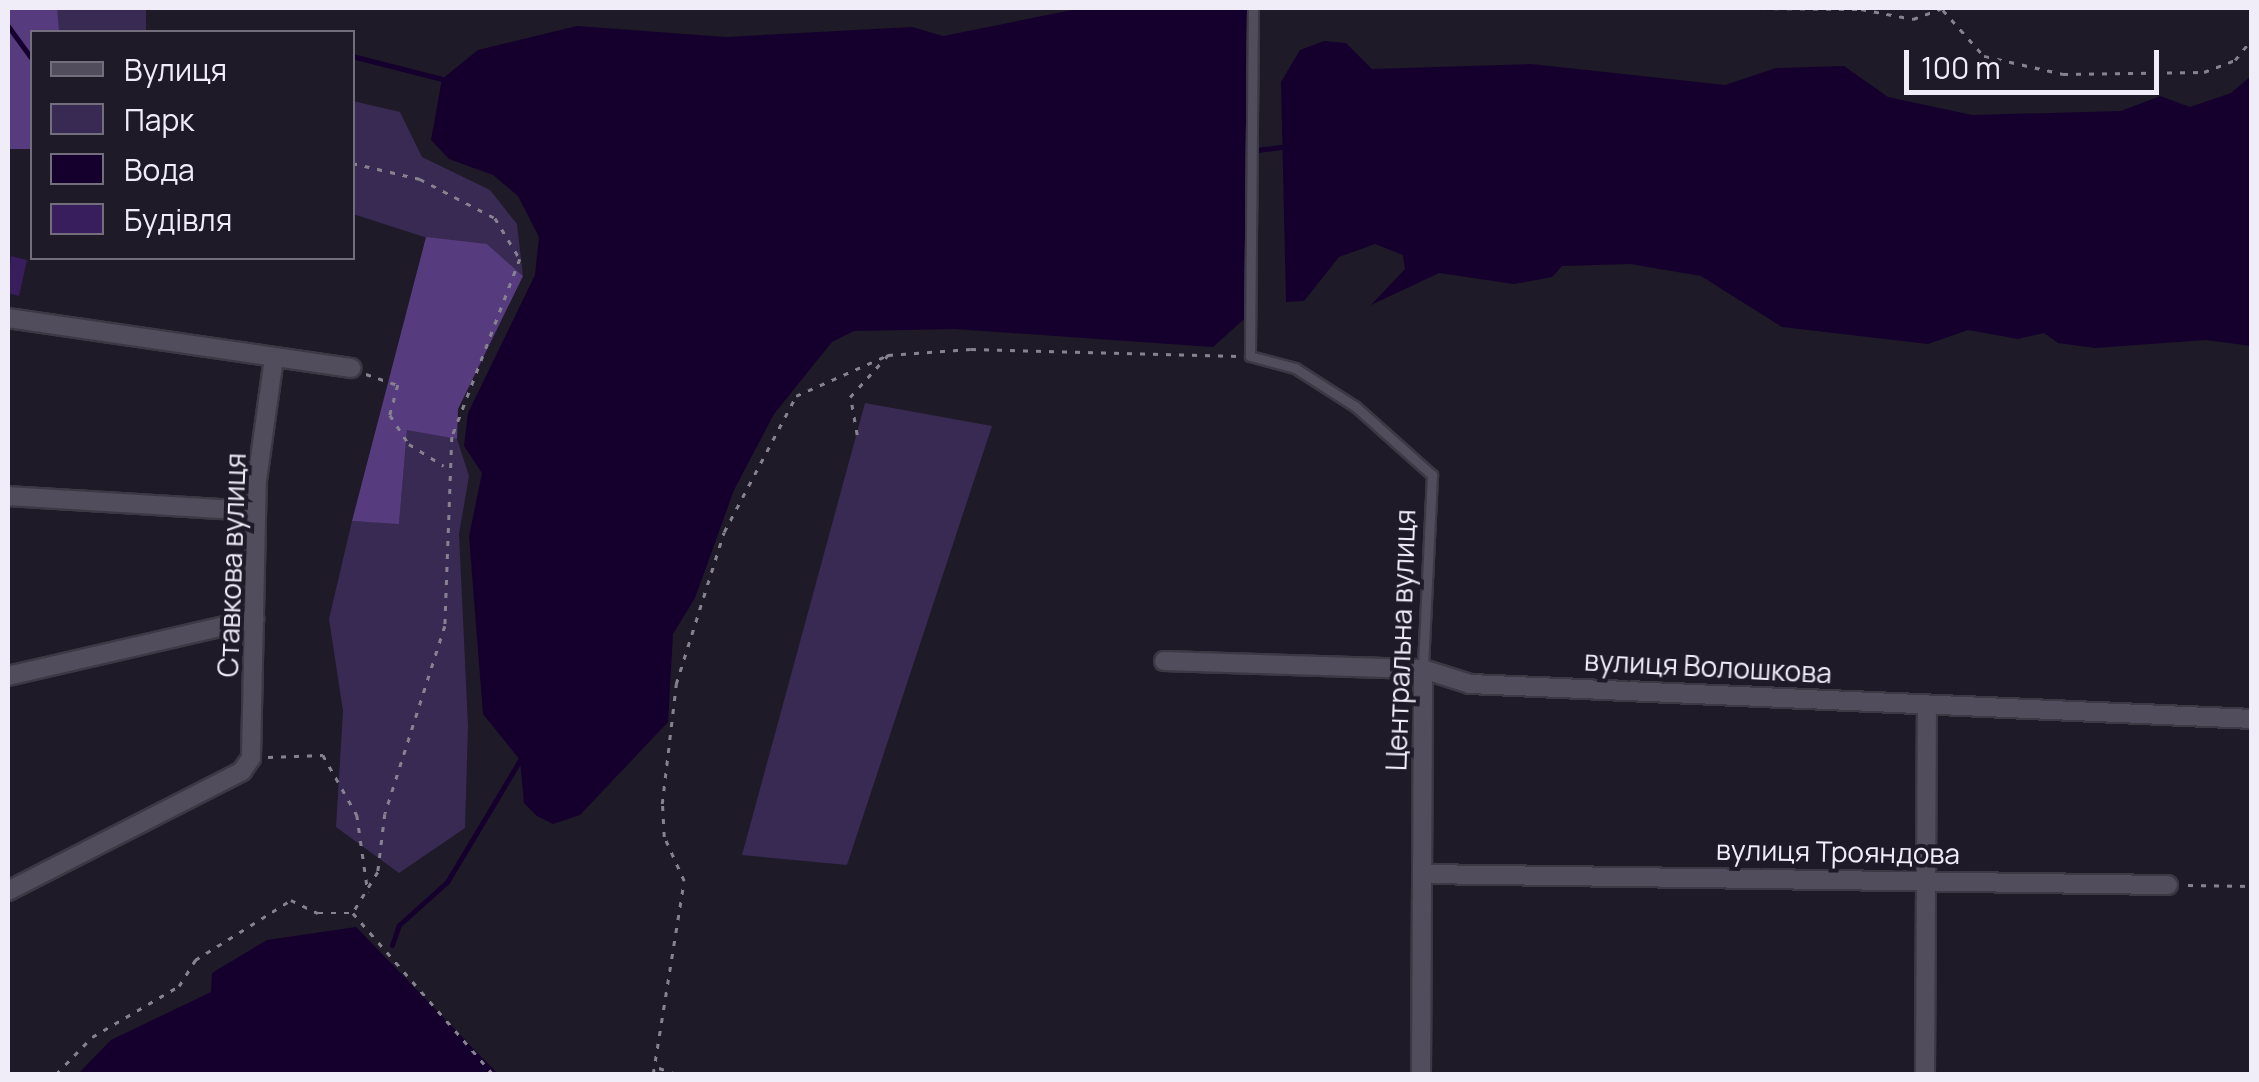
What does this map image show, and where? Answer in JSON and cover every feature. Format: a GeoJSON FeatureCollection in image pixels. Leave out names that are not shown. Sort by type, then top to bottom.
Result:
{"type":"FeatureCollection","features":[{"type":"Feature","properties":{"kind":"street"},"geometry":{"type":"LineString","coordinates":[[8,318],[351,368]]}},
{"type":"Feature","properties":{"kind":"street","name":"Ставкова вулиця"},"geometry":{"type":"LineString","coordinates":[[247,765],[256,511],[274,358]]}},
{"type":"Feature","properties":{"kind":"street"},"geometry":{"type":"LineString","coordinates":[[8,496],[256,511]]}},
{"type":"Feature","properties":{"kind":"street"},"geometry":{"type":"LineString","coordinates":[[8,676],[255,618]]}},
{"type":"Feature","properties":{"kind":"street","name":"вулиця Волошкова"},"geometry":{"type":"LineString","coordinates":[[1164,661],[1423,669],[1470,684],[2252,719]]}},
{"type":"Feature","properties":{"kind":"street","name":"Центральна вулиця"},"geometry":{"type":"LineString","coordinates":[[1420,1074],[1423,669]]}},
{"type":"Feature","properties":{"kind":"street"},"geometry":{"type":"LineString","coordinates":[[1925,1074],[1927,707]]}},
{"type":"Feature","properties":{"kind":"street"},"geometry":{"type":"LineString","coordinates":[[8,891],[247,765]]}},
{"type":"Feature","properties":{"kind":"street","name":"вулиця Трояндова"},"geometry":{"type":"LineString","coordinates":[[1423,874],[2168,885]]}},
{"type":"Feature","properties":{"kind":"lane"},"geometry":{"type":"LineString","coordinates":[[1250,356],[1253,8]]}},
{"type":"Feature","properties":{"kind":"lane","name":"Центральна вулиця"},"geometry":{"type":"LineString","coordinates":[[1250,356],[1295,368],[1356,408],[1432,475],[1423,669]]}},
{"type":"Feature","properties":{"kind":"path"},"geometry":{"type":"LineString","coordinates":[[1761,8],[1861,9],[1913,20],[1943,9],[1984,56],[2063,74],[2204,72],[2235,60],[2252,39]]}},
{"type":"Feature","properties":{"kind":"path"},"geometry":{"type":"LineString","coordinates":[[353,913],[368,894],[445,626],[446,468],[520,259],[495,218],[420,179],[355,164]]}},
{"type":"Feature","properties":{"kind":"path"},"geometry":{"type":"LineString","coordinates":[[653,1074],[658,1068],[664,975],[684,881],[664,837],[662,804],[676,684],[724,532],[796,396],[888,355],[970,349],[1250,356]]}},
{"type":"Feature","properties":{"kind":"path"},"geometry":{"type":"LineString","coordinates":[[857,436],[850,397],[888,355]]}},
{"type":"Feature","properties":{"kind":"path"},"geometry":{"type":"LineString","coordinates":[[351,368],[398,386],[390,415],[409,444],[446,468]]}},
{"type":"Feature","properties":{"kind":"path"},"geometry":{"type":"LineString","coordinates":[[247,765],[323,755],[358,815],[368,894]]}},
{"type":"Feature","properties":{"kind":"path"},"geometry":{"type":"LineString","coordinates":[[2168,885],[2252,886]]}},
{"type":"Feature","properties":{"kind":"path"},"geometry":{"type":"LineString","coordinates":[[56,1074],[92,1037],[178,986],[196,960],[290,900],[318,913],[353,913],[493,1074]]}},
{"type":"Feature","properties":{"kind":"path"},"geometry":{"type":"LineString","coordinates":[[658,1068],[676,1074]]}},
{"type":"Feature","properties":{"kind":"green space"},"geometry":{"type":"Polygon","coordinates":[[[57,8],[146,8],[146,30],[57,30],[57,8]]]}},
{"type":"Feature","properties":{"kind":"green space"},"geometry":{"type":"Polygon","coordinates":[[[355,101],[400,112],[422,157],[490,190],[517,224],[523,276],[487,244],[443,243],[355,215],[355,101]]]}},
{"type":"Feature","properties":{"kind":"green space"},"geometry":{"type":"Polygon","coordinates":[[[865,403],[992,426],[847,865],[742,855],[865,403]]]}},
{"type":"Feature","properties":{"kind":"green space"},"geometry":{"type":"Polygon","coordinates":[[[407,429],[457,439],[469,476],[459,534],[468,726],[465,828],[399,873],[336,827],[343,711],[329,619],[352,521],[399,523],[407,429]]]}},
{"type":"Feature","properties":{"kind":"shaded area"},"geometry":{"type":"Polygon","coordinates":[[[8,8],[57,8],[59,30],[30,30],[30,149],[8,149],[8,8]]]}},
{"type":"Feature","properties":{"kind":"shaded area"},"geometry":{"type":"Polygon","coordinates":[[[426,237],[487,244],[523,276],[458,409],[457,439],[407,430],[399,524],[352,521],[426,237]]]}},
{"type":"Feature","properties":{"kind":"water"},"geometry":{"type":"Polygon","coordinates":[[[1082,8],[1248,8],[1257,150],[1252,312],[1213,347],[955,329],[854,331],[832,342],[774,414],[734,490],[695,598],[673,634],[668,722],[580,815],[553,824],[537,816],[524,803],[520,760],[483,714],[469,536],[482,473],[464,446],[468,413],[535,275],[539,237],[518,196],[493,175],[449,159],[431,140],[442,79],[478,50],[577,26],[726,37],[912,27],[943,36],[1082,8]]]}},
{"type":"Feature","properties":{"kind":"water"},"geometry":{"type":"Polygon","coordinates":[[[1324,41],[1346,43],[1372,69],[1531,64],[1725,85],[1776,68],[1844,66],[1888,97],[1972,115],[2121,111],[2160,96],[2190,107],[2231,93],[2251,76],[2251,346],[2206,340],[2095,348],[2058,343],[2044,333],[2018,339],[1968,330],[1928,344],[1782,327],[1701,276],[1630,264],[1562,266],[1552,277],[1514,284],[1439,273],[1371,305],[1405,269],[1403,255],[1375,244],[1339,257],[1304,301],[1286,302],[1281,82],[1300,50],[1324,41]]]}},
{"type":"Feature","properties":{"kind":"water"},"geometry":{"type":"Polygon","coordinates":[[[356,927],[498,1074],[78,1074],[111,1040],[211,992],[212,973],[267,940],[356,927]]]}},
{"type":"Feature","properties":{"kind":"building"},"geometry":{"type":"Polygon","coordinates":[[[11,256],[27,260],[19,296],[8,293],[11,256]]]}},
{"type":"Feature","properties":{"kind":"waterway"},"geometry":{"type":"LineString","coordinates":[[8,26],[30,56]]}},
{"type":"Feature","properties":{"kind":"waterway"},"geometry":{"type":"LineString","coordinates":[[355,57],[442,79]]}},
{"type":"Feature","properties":{"kind":"waterway"},"geometry":{"type":"LineString","coordinates":[[1257,150],[1283,147]]}},
{"type":"Feature","properties":{"kind":"waterway"},"geometry":{"type":"LineString","coordinates":[[392,945],[399,925],[447,882],[520,760]]}}]}
